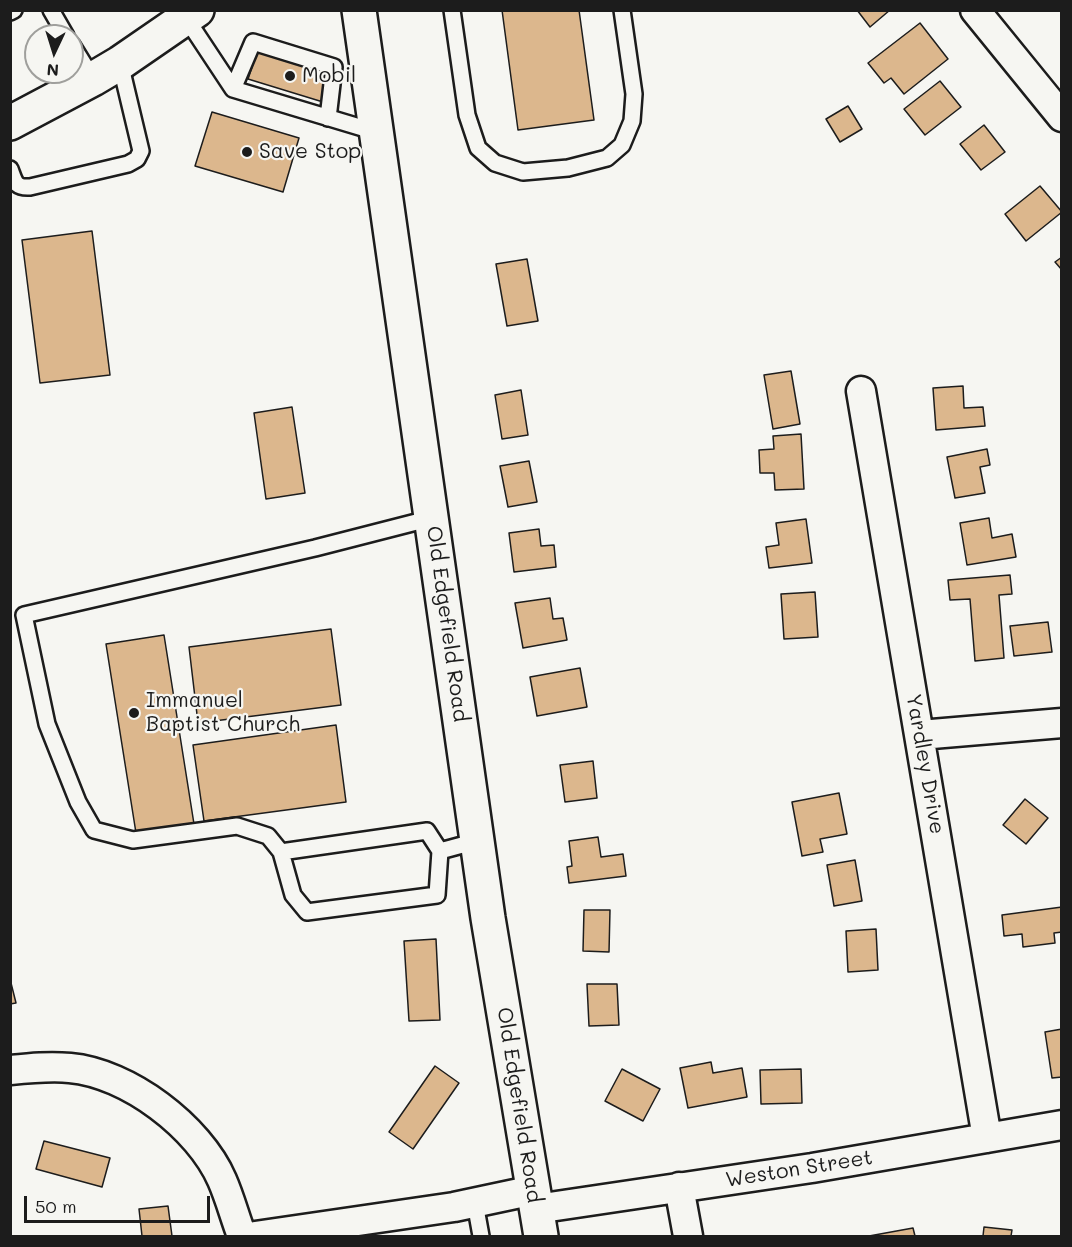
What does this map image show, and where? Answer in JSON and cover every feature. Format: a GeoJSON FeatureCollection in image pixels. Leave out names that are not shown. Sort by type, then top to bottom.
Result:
{"type":"FeatureCollection","features":[{"type":"Feature","properties":{"kind":"street","name":"Old Edgefield Road"},"geometry":{"type":"LineString","coordinates":[[359,10],[488,918],[537,1212]]}},
{"type":"Feature","properties":{"kind":"street"},"geometry":{"type":"LineString","coordinates":[[975,10],[1062,117]]}},
{"type":"Feature","properties":{"kind":"street"},"geometry":{"type":"LineString","coordinates":[[10,123],[106,71],[192,14]]}},
{"type":"Feature","properties":{"kind":"street","name":"Yardley Drive"},"geometry":{"type":"LineString","coordinates":[[861,391],[987,1138]]}},
{"type":"Feature","properties":{"kind":"street"},"geometry":{"type":"LineString","coordinates":[[920,735],[1062,723]]}},
{"type":"Feature","properties":{"kind":"street"},"geometry":{"type":"LineString","coordinates":[[10,1070],[71,1068],[100,1075],[149,1098],[191,1134],[207,1156],[221,1179],[242,1236]]}},
{"type":"Feature","properties":{"kind":"street","name":"Weston Street"},"geometry":{"type":"LineString","coordinates":[[255,1236],[475,1203],[537,1212],[1062,1125]]}},
{"type":"Feature","properties":{"kind":"street"},"geometry":{"type":"LineString","coordinates":[[679,1187],[688,1236]]}},
{"type":"Feature","properties":{"kind":"lane"},"geometry":{"type":"LineString","coordinates":[[51,10],[59,24]]}},
{"type":"Feature","properties":{"kind":"lane"},"geometry":{"type":"LineString","coordinates":[[452,10],[467,115],[478,148],[495,163],[523,172],[568,168],[608,158],[622,145],[632,121],[634,94],[622,10]]}},
{"type":"Feature","properties":{"kind":"lane"},"geometry":{"type":"LineString","coordinates":[[192,14],[232,90]]}},
{"type":"Feature","properties":{"kind":"lane"},"geometry":{"type":"LineString","coordinates":[[232,90],[253,42],[279,53],[334,67],[328,118]]}},
{"type":"Feature","properties":{"kind":"lane"},"geometry":{"type":"LineString","coordinates":[[10,170],[14,181],[21,188],[128,164],[136,159],[141,151],[106,71],[84,54]]}},
{"type":"Feature","properties":{"kind":"lane"},"geometry":{"type":"LineString","coordinates":[[232,90],[268,93],[297,101],[328,118],[376,132]]}},
{"type":"Feature","properties":{"kind":"lane"},"geometry":{"type":"LineString","coordinates":[[281,852],[427,831],[440,851],[437,895],[307,912],[293,895],[281,852],[268,836],[237,826],[133,840],[94,830],[78,802],[47,724],[24,615],[315,549],[432,518]]}},
{"type":"Feature","properties":{"kind":"lane"},"geometry":{"type":"LineString","coordinates":[[440,851],[477,841]]}},
{"type":"Feature","properties":{"kind":"lane"},"geometry":{"type":"LineString","coordinates":[[475,1203],[481,1236]]}},
{"type":"Feature","properties":{"kind":"building"},"geometry":{"type":"Polygon","coordinates":[[[502,10],[579,10],[594,120],[518,130],[502,10]]]}},
{"type":"Feature","properties":{"kind":"building"},"geometry":{"type":"Polygon","coordinates":[[[857,10],[890,10],[870,27],[857,10]]]}},
{"type":"Feature","properties":{"kind":"building"},"geometry":{"type":"Polygon","coordinates":[[[920,23],[948,59],[904,94],[891,78],[884,83],[868,63],[920,23]]]}},
{"type":"Feature","properties":{"kind":"building","name":"Mobil"},"geometry":{"type":"Polygon","coordinates":[[[258,49],[332,72],[323,102],[248,79],[258,49]]]}},
{"type":"Feature","properties":{"kind":"building"},"geometry":{"type":"Polygon","coordinates":[[[940,81],[961,107],[925,135],[904,109],[940,81]]]}},
{"type":"Feature","properties":{"kind":"building"},"geometry":{"type":"Polygon","coordinates":[[[848,106],[862,129],[840,142],[826,119],[848,106]]]}},
{"type":"Feature","properties":{"kind":"building","name":"Save Stop"},"geometry":{"type":"Polygon","coordinates":[[[212,112],[299,138],[283,192],[195,166],[212,112]]]}},
{"type":"Feature","properties":{"kind":"building"},"geometry":{"type":"Polygon","coordinates":[[[984,125],[1005,152],[981,170],[960,144],[984,125]]]}},
{"type":"Feature","properties":{"kind":"building"},"geometry":{"type":"Polygon","coordinates":[[[1040,186],[1062,212],[1026,241],[1005,214],[1040,186]]]}},
{"type":"Feature","properties":{"kind":"building"},"geometry":{"type":"Polygon","coordinates":[[[92,231],[110,375],[40,383],[22,240],[92,231]]]}},
{"type":"Feature","properties":{"kind":"building"},"geometry":{"type":"Polygon","coordinates":[[[1062,257],[1062,270],[1055,262],[1062,257]]]}},
{"type":"Feature","properties":{"kind":"building"},"geometry":{"type":"Polygon","coordinates":[[[527,259],[538,321],[507,326],[496,264],[527,259]]]}},
{"type":"Feature","properties":{"kind":"building"},"geometry":{"type":"Polygon","coordinates":[[[791,371],[800,424],[773,429],[764,375],[791,371]]]}},
{"type":"Feature","properties":{"kind":"building"},"geometry":{"type":"Polygon","coordinates":[[[963,386],[964,408],[983,407],[985,426],[936,430],[933,388],[963,386]]]}},
{"type":"Feature","properties":{"kind":"building"},"geometry":{"type":"Polygon","coordinates":[[[521,390],[528,435],[502,439],[495,395],[521,390]]]}},
{"type":"Feature","properties":{"kind":"building"},"geometry":{"type":"Polygon","coordinates":[[[292,407],[305,493],[266,499],[254,413],[292,407]]]}},
{"type":"Feature","properties":{"kind":"building"},"geometry":{"type":"Polygon","coordinates":[[[801,434],[804,489],[775,490],[774,473],[760,473],[759,450],[774,449],[773,436],[801,434]]]}},
{"type":"Feature","properties":{"kind":"building"},"geometry":{"type":"Polygon","coordinates":[[[987,449],[990,465],[980,467],[985,493],[955,498],[947,457],[987,449]]]}},
{"type":"Feature","properties":{"kind":"building"},"geometry":{"type":"Polygon","coordinates":[[[529,461],[537,502],[508,507],[500,466],[529,461]]]}},
{"type":"Feature","properties":{"kind":"building"},"geometry":{"type":"Polygon","coordinates":[[[989,518],[992,538],[1012,534],[1016,557],[967,565],[960,523],[989,518]]]}},
{"type":"Feature","properties":{"kind":"building"},"geometry":{"type":"Polygon","coordinates":[[[806,519],[812,563],[769,568],[766,547],[779,545],[776,523],[806,519]]]}},
{"type":"Feature","properties":{"kind":"building"},"geometry":{"type":"Polygon","coordinates":[[[539,529],[541,546],[554,545],[556,567],[514,572],[509,533],[539,529]]]}},
{"type":"Feature","properties":{"kind":"building"},"geometry":{"type":"Polygon","coordinates":[[[1010,575],[1012,594],[999,595],[1004,658],[975,661],[970,599],[950,600],[948,580],[1010,575]]]}},
{"type":"Feature","properties":{"kind":"building"},"geometry":{"type":"Polygon","coordinates":[[[815,592],[818,637],[784,639],[781,594],[815,592]]]}},
{"type":"Feature","properties":{"kind":"building"},"geometry":{"type":"Polygon","coordinates":[[[550,598],[553,619],[563,618],[567,640],[523,648],[515,603],[550,598]]]}},
{"type":"Feature","properties":{"kind":"building"},"geometry":{"type":"Polygon","coordinates":[[[1048,622],[1052,652],[1014,656],[1010,626],[1048,622]]]}},
{"type":"Feature","properties":{"kind":"building"},"geometry":{"type":"Polygon","coordinates":[[[331,629],[341,705],[198,723],[189,647],[331,629]]]}},
{"type":"Feature","properties":{"kind":"building"},"geometry":{"type":"Polygon","coordinates":[[[164,635],[194,824],[136,833],[106,644],[164,635]]]}},
{"type":"Feature","properties":{"kind":"building"},"geometry":{"type":"Polygon","coordinates":[[[580,668],[587,707],[537,716],[530,677],[580,668]]]}},
{"type":"Feature","properties":{"kind":"building"},"geometry":{"type":"Polygon","coordinates":[[[336,725],[346,802],[204,821],[193,745],[336,725]]]}},
{"type":"Feature","properties":{"kind":"building"},"geometry":{"type":"Polygon","coordinates":[[[593,761],[597,798],[565,802],[560,765],[593,761]]]}},
{"type":"Feature","properties":{"kind":"building"},"geometry":{"type":"Polygon","coordinates":[[[839,793],[847,834],[820,839],[823,852],[802,856],[792,802],[839,793]]]}},
{"type":"Feature","properties":{"kind":"building"},"geometry":{"type":"Polygon","coordinates":[[[1025,799],[1048,818],[1026,844],[1003,825],[1025,799]]]}},
{"type":"Feature","properties":{"kind":"building"},"geometry":{"type":"Polygon","coordinates":[[[598,837],[601,857],[623,854],[626,876],[569,883],[567,867],[572,866],[569,841],[598,837]]]}},
{"type":"Feature","properties":{"kind":"building"},"geometry":{"type":"Polygon","coordinates":[[[855,860],[862,901],[834,906],[827,865],[855,860]]]}},
{"type":"Feature","properties":{"kind":"building"},"geometry":{"type":"Polygon","coordinates":[[[1062,907],[1062,932],[1054,933],[1055,943],[1023,947],[1022,934],[1004,936],[1002,915],[1062,907]]]}},
{"type":"Feature","properties":{"kind":"building"},"geometry":{"type":"Polygon","coordinates":[[[584,910],[610,910],[609,952],[583,951],[584,910]]]}},
{"type":"Feature","properties":{"kind":"building"},"geometry":{"type":"Polygon","coordinates":[[[876,929],[878,970],[848,972],[846,931],[876,929]]]}},
{"type":"Feature","properties":{"kind":"building"},"geometry":{"type":"Polygon","coordinates":[[[436,939],[440,1020],[409,1021],[404,941],[436,939]]]}},
{"type":"Feature","properties":{"kind":"building"},"geometry":{"type":"Polygon","coordinates":[[[10,979],[16,1003],[10,1004],[10,979]]]}},
{"type":"Feature","properties":{"kind":"building"},"geometry":{"type":"Polygon","coordinates":[[[587,984],[617,984],[619,1025],[589,1026],[587,984]]]}},
{"type":"Feature","properties":{"kind":"building"},"geometry":{"type":"Polygon","coordinates":[[[1062,1029],[1062,1077],[1052,1078],[1045,1032],[1062,1029]]]}},
{"type":"Feature","properties":{"kind":"building"},"geometry":{"type":"Polygon","coordinates":[[[711,1062],[713,1073],[742,1068],[747,1097],[688,1108],[680,1068],[711,1062]]]}},
{"type":"Feature","properties":{"kind":"building"},"geometry":{"type":"Polygon","coordinates":[[[435,1066],[459,1083],[413,1149],[389,1132],[435,1066]]]}},
{"type":"Feature","properties":{"kind":"building"},"geometry":{"type":"Polygon","coordinates":[[[622,1069],[660,1089],[643,1121],[605,1101],[622,1069]]]}},
{"type":"Feature","properties":{"kind":"building"},"geometry":{"type":"Polygon","coordinates":[[[801,1069],[802,1103],[761,1104],[760,1070],[801,1069]]]}},
{"type":"Feature","properties":{"kind":"building"},"geometry":{"type":"Polygon","coordinates":[[[44,1141],[110,1158],[102,1187],[36,1169],[44,1141]]]}},
{"type":"Feature","properties":{"kind":"building"},"geometry":{"type":"Polygon","coordinates":[[[168,1206],[172,1236],[142,1236],[139,1209],[168,1206]]]}},
{"type":"Feature","properties":{"kind":"building"},"geometry":{"type":"Polygon","coordinates":[[[984,1227],[1012,1230],[1011,1236],[983,1236],[984,1227]]]}},
{"type":"Feature","properties":{"kind":"building"},"geometry":{"type":"Polygon","coordinates":[[[913,1228],[915,1236],[869,1236],[913,1228]]]}},
{"type":"Feature","properties":{"kind":"place","name":"Mobil"},"geometry":{"type":"Point","coordinates":[290,76]}},
{"type":"Feature","properties":{"kind":"place","name":"Save Stop"},"geometry":{"type":"Point","coordinates":[247,152]}},
{"type":"Feature","properties":{"kind":"place","name":"Immanuel Baptist Church"},"geometry":{"type":"Point","coordinates":[134,713]}}]}
